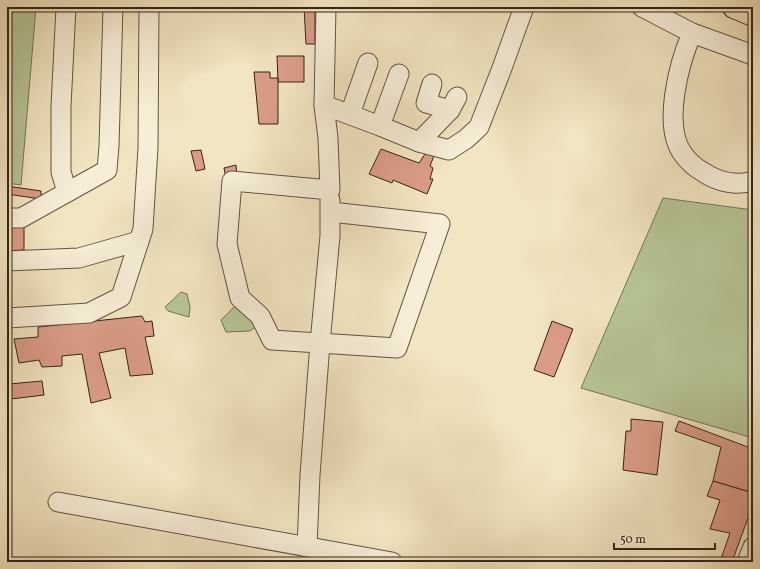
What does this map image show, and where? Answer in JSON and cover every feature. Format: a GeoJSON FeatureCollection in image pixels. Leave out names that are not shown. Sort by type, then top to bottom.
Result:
{"type":"FeatureCollection","features":[{"type":"Feature","properties":{"kind":"highway"},"geometry":{"type":"LineString","coordinates":[[734,7],[753,16]]}},
{"type":"Feature","properties":{"kind":"highway"},"geometry":{"type":"LineString","coordinates":[[740,7],[753,12]]}},
{"type":"Feature","properties":{"kind":"street"},"geometry":{"type":"LineString","coordinates":[[66,7],[61,106],[61,172],[67,192]]}},
{"type":"Feature","properties":{"kind":"street"},"geometry":{"type":"LineString","coordinates":[[7,218],[21,218],[107,170],[113,7]]}},
{"type":"Feature","properties":{"kind":"street"},"geometry":{"type":"LineString","coordinates":[[7,318],[89,313],[121,297],[143,229],[148,148],[149,7]]}},
{"type":"Feature","properties":{"kind":"street"},"geometry":{"type":"LineString","coordinates":[[308,547],[310,475],[331,212],[328,138],[324,105],[326,7]]}},
{"type":"Feature","properties":{"kind":"street"},"geometry":{"type":"LineString","coordinates":[[324,105],[419,142],[449,150],[466,139],[478,127],[502,68],[524,7]]}},
{"type":"Feature","properties":{"kind":"street"},"geometry":{"type":"LineString","coordinates":[[642,7],[692,33],[753,55]]}},
{"type":"Feature","properties":{"kind":"street"},"geometry":{"type":"LineString","coordinates":[[692,33],[683,55],[675,84],[673,116],[676,139],[682,154],[696,168],[709,176],[727,182],[746,183],[753,181]]}},
{"type":"Feature","properties":{"kind":"street"},"geometry":{"type":"LineString","coordinates":[[350,114],[368,63]]}},
{"type":"Feature","properties":{"kind":"street"},"geometry":{"type":"LineString","coordinates":[[380,126],[399,74]]}},
{"type":"Feature","properties":{"kind":"street"},"geometry":{"type":"LineString","coordinates":[[419,142],[453,103],[426,103],[432,84]]}},
{"type":"Feature","properties":{"kind":"street"},"geometry":{"type":"LineString","coordinates":[[330,190],[232,180],[228,244],[240,298],[260,316],[272,340],[397,348],[440,224],[331,212]]}},
{"type":"Feature","properties":{"kind":"street"},"geometry":{"type":"LineString","coordinates":[[7,261],[79,258],[139,241]]}},
{"type":"Feature","properties":{"kind":"street"},"geometry":{"type":"LineString","coordinates":[[58,502],[392,562]]}},
{"type":"Feature","properties":{"kind":"street"},"geometry":{"type":"LineString","coordinates":[[747,562],[753,547]]}},
{"type":"Feature","properties":{"kind":"green space"},"geometry":{"type":"Polygon","coordinates":[[[7,7],[36,7],[21,185],[7,183],[7,7]]]}},
{"type":"Feature","properties":{"kind":"green space"},"geometry":{"type":"Polygon","coordinates":[[[663,198],[753,210],[753,438],[581,388],[663,198]]]}},
{"type":"Feature","properties":{"kind":"green space"},"geometry":{"type":"Polygon","coordinates":[[[181,292],[187,294],[190,307],[189,317],[168,311],[165,307],[181,292]]]}},
{"type":"Feature","properties":{"kind":"green space"},"geometry":{"type":"Polygon","coordinates":[[[236,305],[257,326],[250,331],[226,332],[221,320],[236,305]]]}},
{"type":"Feature","properties":{"kind":"building"},"geometry":{"type":"Polygon","coordinates":[[[304,7],[315,7],[315,44],[306,44],[304,7]]]}},
{"type":"Feature","properties":{"kind":"building"},"geometry":{"type":"Polygon","coordinates":[[[277,56],[304,56],[304,82],[278,82],[277,56]]]}},
{"type":"Feature","properties":{"kind":"building"},"geometry":{"type":"Polygon","coordinates":[[[254,72],[270,72],[270,78],[278,78],[278,124],[259,124],[254,72]]]}},
{"type":"Feature","properties":{"kind":"building"},"geometry":{"type":"Polygon","coordinates":[[[381,149],[419,163],[427,151],[435,153],[430,166],[433,168],[430,179],[433,179],[427,194],[393,180],[392,183],[369,174],[381,149]]]}},
{"type":"Feature","properties":{"kind":"building"},"geometry":{"type":"Polygon","coordinates":[[[201,150],[205,169],[196,171],[191,151],[201,150]]]}},
{"type":"Feature","properties":{"kind":"building"},"geometry":{"type":"Polygon","coordinates":[[[236,165],[237,175],[226,178],[224,168],[236,165]]]}},
{"type":"Feature","properties":{"kind":"building"},"geometry":{"type":"Polygon","coordinates":[[[7,186],[41,191],[41,199],[7,194],[7,186]]]}},
{"type":"Feature","properties":{"kind":"building"},"geometry":{"type":"Polygon","coordinates":[[[7,226],[24,226],[24,250],[7,251],[7,226]]]}},
{"type":"Feature","properties":{"kind":"building"},"geometry":{"type":"Polygon","coordinates":[[[142,316],[145,322],[152,321],[154,336],[145,337],[153,374],[130,376],[125,348],[99,353],[111,398],[91,403],[82,354],[62,356],[62,366],[42,367],[39,360],[19,363],[14,339],[38,337],[38,327],[142,316]]]}},
{"type":"Feature","properties":{"kind":"building"},"geometry":{"type":"Polygon","coordinates":[[[552,321],[573,329],[554,377],[534,370],[552,321]]]}},
{"type":"Feature","properties":{"kind":"building"},"geometry":{"type":"Polygon","coordinates":[[[42,381],[44,395],[11,399],[9,384],[42,381]]]}},
{"type":"Feature","properties":{"kind":"building"},"geometry":{"type":"Polygon","coordinates":[[[631,419],[663,422],[657,475],[623,470],[626,431],[631,431],[631,419]]]}},
{"type":"Feature","properties":{"kind":"building"},"geometry":{"type":"Polygon","coordinates":[[[679,421],[753,449],[753,493],[713,481],[721,447],[675,431],[679,421]]]}},
{"type":"Feature","properties":{"kind":"building"},"geometry":{"type":"Polygon","coordinates":[[[713,481],[753,493],[753,504],[732,562],[720,562],[730,533],[710,529],[720,500],[707,496],[713,481]]]}}]}
